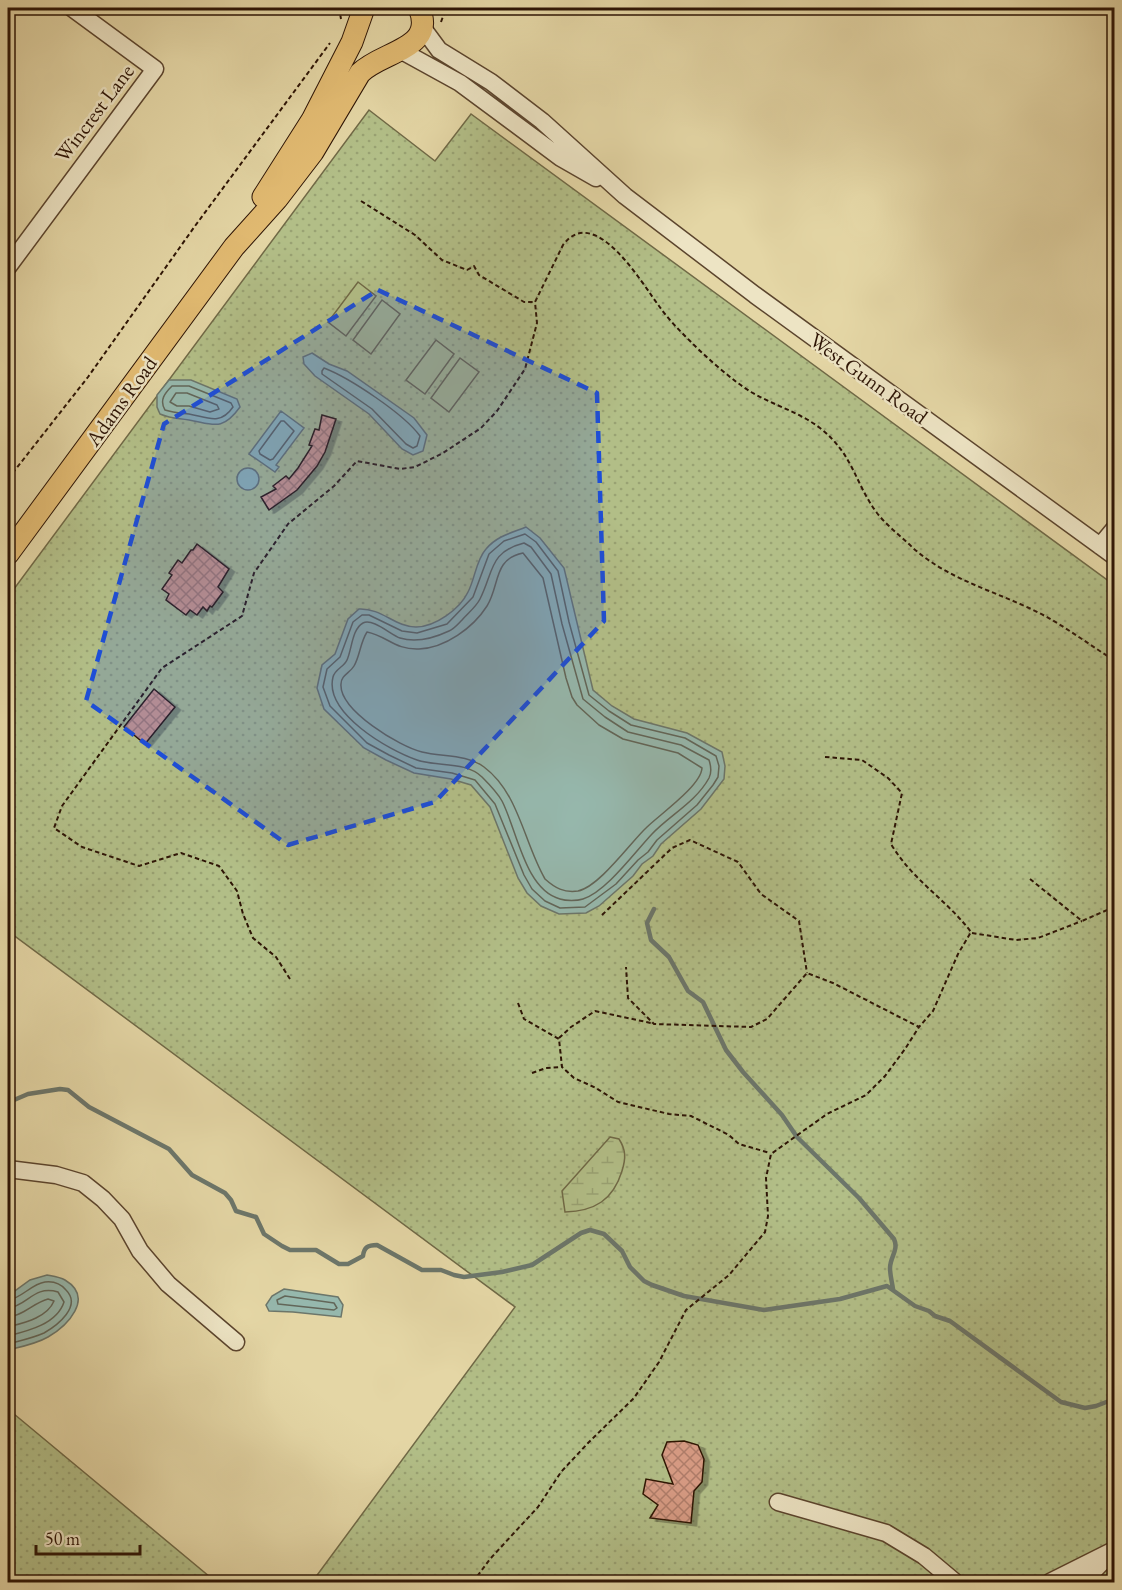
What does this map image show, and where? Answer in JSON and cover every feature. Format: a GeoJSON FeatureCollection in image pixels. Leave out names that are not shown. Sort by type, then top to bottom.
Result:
{"type":"FeatureCollection","features":[{"type":"Feature","properties":{"kind":"main road","name":"Adams Road"},"geometry":{"type":"LineString","coordinates":[[234,247],[312,120],[352,42],[360,13]]}},
{"type":"Feature","properties":{"kind":"main road","name":"West Gunn Road"},"geometry":{"type":"LineString","coordinates":[[360,13],[361,27],[368,41],[381,50],[398,51]]}},
{"type":"Feature","properties":{"kind":"main road","name":"Adams Road"},"geometry":{"type":"LineString","coordinates":[[8,554],[234,247],[283,192],[313,152],[360,73],[371,63],[398,51],[415,40],[427,18]]}},
{"type":"Feature","properties":{"kind":"street","name":"Wincrest Lane"},"geometry":{"type":"LineString","coordinates":[[8,267],[155,69],[72,8]]}},
{"type":"Feature","properties":{"kind":"street","name":"West Gunn Road"},"geometry":{"type":"LineString","coordinates":[[427,18],[439,50],[491,82],[542,121],[625,196],[755,295],[1114,556]]}},
{"type":"Feature","properties":{"kind":"street","name":"West Gunn Road"},"geometry":{"type":"LineString","coordinates":[[398,51],[432,66],[460,83],[561,158],[625,196]]}},
{"type":"Feature","properties":{"kind":"street"},"geometry":{"type":"LineString","coordinates":[[1100,546],[1114,529]]}},
{"type":"Feature","properties":{"kind":"street"},"geometry":{"type":"LineString","coordinates":[[8,1169],[56,1175],[83,1183],[103,1198],[122,1219],[140,1251],[168,1284],[236,1342]]}},
{"type":"Feature","properties":{"kind":"street"},"geometry":{"type":"LineString","coordinates":[[778,1502],[886,1533],[924,1556],[955,1582]]}},
{"type":"Feature","properties":{"kind":"street"},"geometry":{"type":"LineString","coordinates":[[1050,1582],[1114,1550]]}},
{"type":"Feature","properties":{"kind":"street"},"geometry":{"type":"LineString","coordinates":[[1083,1582],[1114,1550]]}},
{"type":"Feature","properties":{"kind":"path"},"geometry":{"type":"LineString","coordinates":[[339,8],[341,16],[339,28]]}},
{"type":"Feature","properties":{"kind":"path"},"geometry":{"type":"LineString","coordinates":[[427,18],[446,8]]}},
{"type":"Feature","properties":{"kind":"path"},"geometry":{"type":"LineString","coordinates":[[8,479],[88,377],[195,226],[335,37]]}},
{"type":"Feature","properties":{"kind":"path"},"geometry":{"type":"LineString","coordinates":[[361,201],[415,235],[442,260],[467,270],[474,266],[479,275],[524,302],[535,302]]}},
{"type":"Feature","properties":{"kind":"path"},"geometry":{"type":"LineString","coordinates":[[290,979],[276,957],[253,938],[237,891],[219,866],[181,853],[139,866],[82,847],[54,828],[62,806],[162,668],[242,616],[254,573],[288,524],[334,486],[357,461],[400,469],[415,467],[443,453],[481,428],[497,411],[525,369],[537,323],[535,302],[567,240],[577,234],[602,240],[625,258],[659,307],[702,353],[750,391],[801,416],[832,438],[852,464],[878,514],[935,566],[1049,618],[1114,660]]}},
{"type":"Feature","properties":{"kind":"path"},"geometry":{"type":"LineString","coordinates":[[825,757],[862,760],[888,778],[902,793],[891,844],[902,862],[930,892],[957,914],[971,932],[1016,940],[1038,938],[1114,907]]}},
{"type":"Feature","properties":{"kind":"path"},"geometry":{"type":"LineString","coordinates":[[559,1039],[595,1011],[654,1024],[751,1027],[767,1019],[807,973],[799,921],[761,894],[738,862],[690,840],[672,848],[602,915]]}},
{"type":"Feature","properties":{"kind":"path"},"geometry":{"type":"LineString","coordinates":[[1030,879],[1082,921]]}},
{"type":"Feature","properties":{"kind":"path"},"geometry":{"type":"LineString","coordinates":[[473,1582],[490,1558],[538,1507],[561,1472],[634,1398],[659,1362],[686,1310],[729,1275],[765,1232],[768,1216],[766,1178],[771,1154],[827,1114],[866,1095],[898,1058],[933,1011],[958,954],[971,932]]}},
{"type":"Feature","properties":{"kind":"path"},"geometry":{"type":"LineString","coordinates":[[626,967],[628,998],[654,1024]]}},
{"type":"Feature","properties":{"kind":"path"},"geometry":{"type":"LineString","coordinates":[[807,973],[833,983],[919,1027]]}},
{"type":"Feature","properties":{"kind":"path"},"geometry":{"type":"LineString","coordinates":[[518,1003],[524,1019],[559,1039]]}},
{"type":"Feature","properties":{"kind":"path"},"geometry":{"type":"LineString","coordinates":[[559,1039],[562,1067],[574,1078],[618,1102],[669,1114],[691,1116],[729,1134],[740,1144],[771,1154]]}},
{"type":"Feature","properties":{"kind":"path"},"geometry":{"type":"LineString","coordinates":[[532,1073],[546,1068],[562,1067]]}},
{"type":"Feature","properties":{"kind":"highlighted area"},"geometry":{"type":"Polygon","coordinates":[[[378,290],[597,393],[604,621],[435,802],[288,845],[86,701],[164,424],[378,290]]]}},
{"type":"Feature","properties":{"kind":"green space"},"geometry":{"type":"Polygon","coordinates":[[[369,110],[435,161],[471,114],[1114,585],[1114,1582],[312,1582],[515,1307],[8,931],[8,597],[369,110]]]}},
{"type":"Feature","properties":{"kind":"green space"},"geometry":{"type":"Polygon","coordinates":[[[358,282],[376,296],[346,336],[328,322],[358,282]]]}},
{"type":"Feature","properties":{"kind":"green space"},"geometry":{"type":"Polygon","coordinates":[[[382,300],[400,314],[371,354],[353,340],[382,300]]]}},
{"type":"Feature","properties":{"kind":"green space"},"geometry":{"type":"Polygon","coordinates":[[[436,340],[454,354],[425,394],[406,380],[436,340]]]}},
{"type":"Feature","properties":{"kind":"green space"},"geometry":{"type":"Polygon","coordinates":[[[460,358],[479,372],[449,412],[431,398],[460,358]]]}},
{"type":"Feature","properties":{"kind":"green space"},"geometry":{"type":"Polygon","coordinates":[[[610,1137],[619,1139],[625,1154],[622,1171],[614,1190],[594,1206],[565,1212],[562,1191],[610,1137]]]}},
{"type":"Feature","properties":{"kind":"green space"},"geometry":{"type":"Polygon","coordinates":[[[8,1409],[216,1582],[8,1582],[8,1409]]]}},
{"type":"Feature","properties":{"kind":"water"},"geometry":{"type":"Polygon","coordinates":[[[312,353],[329,364],[347,371],[414,418],[427,435],[423,451],[413,455],[402,449],[369,414],[315,376],[304,364],[303,357],[312,353]]]}},
{"type":"Feature","properties":{"kind":"water"},"geometry":{"type":"Polygon","coordinates":[[[169,380],[191,380],[237,399],[240,407],[228,420],[217,424],[164,416],[160,414],[157,407],[157,395],[169,380]]]}},
{"type":"Feature","properties":{"kind":"water"},"geometry":{"type":"Polygon","coordinates":[[[281,411],[304,428],[276,465],[279,467],[275,472],[249,454],[281,411]]]}},
{"type":"Feature","properties":{"kind":"water"},"geometry":{"type":"Polygon","coordinates":[[[248,468],[256,471],[259,479],[256,487],[248,490],[240,487],[237,479],[240,471],[248,468]]]}},
{"type":"Feature","properties":{"kind":"water"},"geometry":{"type":"Polygon","coordinates":[[[526,527],[540,538],[564,568],[593,690],[612,706],[634,719],[687,733],[722,752],[725,766],[724,779],[701,809],[661,844],[653,856],[642,864],[633,876],[599,906],[586,913],[559,914],[541,906],[527,893],[518,878],[490,807],[471,785],[414,773],[364,748],[324,709],[317,688],[322,665],[335,654],[348,619],[359,609],[375,611],[408,626],[431,624],[446,616],[459,605],[470,587],[486,549],[500,538],[526,527]]]}},
{"type":"Feature","properties":{"kind":"water"},"geometry":{"type":"Polygon","coordinates":[[[47,1275],[63,1279],[74,1287],[78,1295],[75,1311],[63,1326],[48,1337],[8,1350],[8,1296],[30,1280],[47,1275]]]}},
{"type":"Feature","properties":{"kind":"water"},"geometry":{"type":"Polygon","coordinates":[[[284,1289],[338,1297],[343,1305],[341,1317],[269,1311],[266,1305],[272,1296],[284,1289]]]}},
{"type":"Feature","properties":{"kind":"building"},"geometry":{"type":"Polygon","coordinates":[[[322,415],[336,419],[325,452],[317,466],[297,490],[269,510],[261,497],[276,489],[273,486],[286,476],[289,479],[298,468],[312,446],[309,445],[315,429],[319,430],[322,415]]]}},
{"type":"Feature","properties":{"kind":"building"},"geometry":{"type":"Polygon","coordinates":[[[197,544],[229,569],[218,587],[223,592],[212,607],[210,606],[207,611],[203,607],[197,615],[190,610],[186,615],[166,600],[169,594],[162,589],[172,575],[169,573],[178,560],[182,563],[197,544]]]}},
{"type":"Feature","properties":{"kind":"building"},"geometry":{"type":"Polygon","coordinates":[[[154,689],[175,707],[145,744],[124,727],[154,689]]]}},
{"type":"Feature","properties":{"kind":"building"},"geometry":{"type":"Polygon","coordinates":[[[684,1441],[698,1445],[704,1459],[702,1482],[694,1491],[691,1523],[650,1518],[658,1505],[643,1494],[646,1479],[673,1484],[662,1455],[667,1442],[684,1441]]]}},
{"type":"Feature","properties":{"kind":"waterway"},"geometry":{"type":"LineString","coordinates":[[654,909],[647,923],[651,940],[669,957],[688,991],[703,1002],[726,1050],[782,1115],[797,1137],[859,1198],[894,1239],[895,1247],[890,1264],[893,1289]]}},
{"type":"Feature","properties":{"kind":"waterway"},"geometry":{"type":"LineString","coordinates":[[8,1098],[14,1100],[28,1094],[68,1090],[89,1107],[169,1149],[192,1175],[225,1193],[236,1211],[256,1217],[264,1234],[282,1246],[290,1250],[316,1250],[339,1264],[348,1264],[363,1256],[367,1247],[377,1245],[422,1270],[441,1270],[464,1277],[502,1272],[532,1265],[581,1233],[590,1230],[604,1234],[622,1251],[630,1267],[644,1281],[684,1296],[764,1310],[840,1299],[887,1286],[915,1306],[950,1321],[1061,1402],[1085,1408],[1109,1401],[1114,1396]]}}]}
